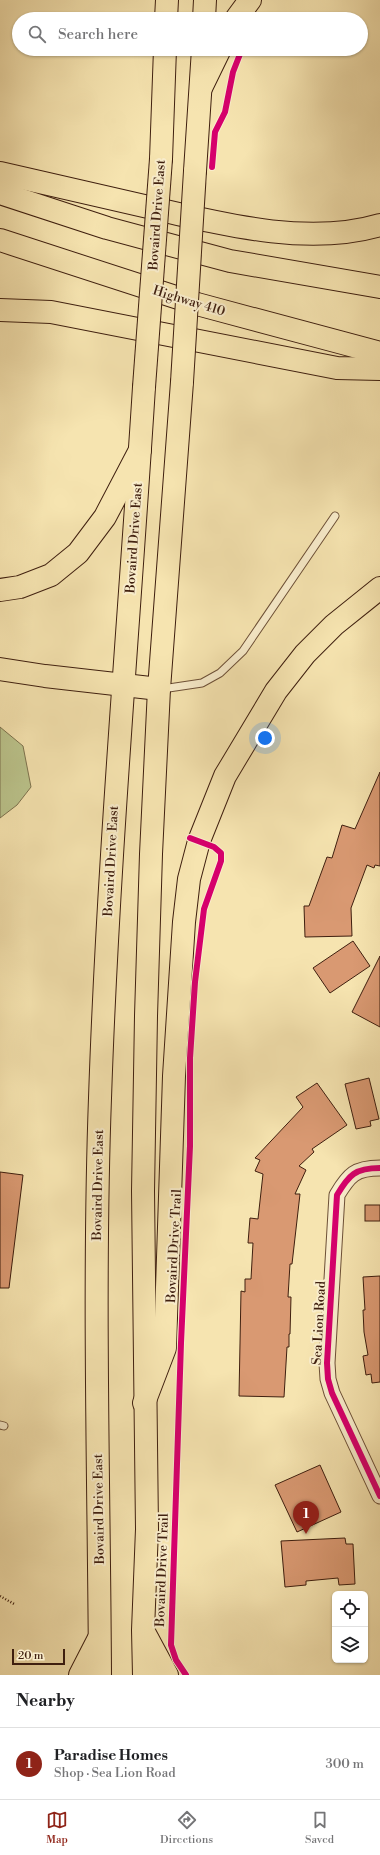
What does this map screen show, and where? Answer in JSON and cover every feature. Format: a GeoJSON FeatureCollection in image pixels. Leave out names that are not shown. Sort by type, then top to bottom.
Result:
{"type":"FeatureCollection","features":[{"type":"Feature","properties":{"kind":"main road"},"geometry":{"type":"LineString","coordinates":[[166,12],[167,0]]}},
{"type":"Feature","properties":{"kind":"main road"},"geometry":{"type":"LineString","coordinates":[[204,12],[205,0]]}},
{"type":"Feature","properties":{"kind":"main road"},"geometry":{"type":"LineString","coordinates":[[241,12],[250,0]]}},
{"type":"Feature","properties":{"kind":"main road","name":"Bovaird Drive East"},"geometry":{"type":"LineString","coordinates":[[100,1675],[97,1354],[100,1099],[110,862],[161,159],[165,56]]}},
{"type":"Feature","properties":{"kind":"main road"},"geometry":{"type":"LineString","coordinates":[[144,1675],[143,1630],[147,1529],[144,1403],[143,1191],[151,854],[159,689],[182,382],[203,56]]}},
{"type":"Feature","properties":{"kind":"main road"},"geometry":{"type":"LineString","coordinates":[[201,88],[217,56]]}},
{"type":"Feature","properties":{"kind":"main road"},"geometry":{"type":"LineString","coordinates":[[0,173],[235,228],[327,233],[364,230],[380,225]]}},
{"type":"Feature","properties":{"kind":"main road"},"geometry":{"type":"LineString","coordinates":[[0,193],[107,228],[230,261],[380,287]]}},
{"type":"Feature","properties":{"kind":"main road","name":"Highway 410"},"geometry":{"type":"LineString","coordinates":[[0,240],[197,304],[380,353]]}},
{"type":"Feature","properties":{"kind":"main road"},"geometry":{"type":"LineString","coordinates":[[0,310],[51,312],[337,368],[380,369]]}},
{"type":"Feature","properties":{"kind":"main road"},"geometry":{"type":"LineString","coordinates":[[0,590],[20,586],[51,575],[78,552],[105,517],[140,450]]}},
{"type":"Feature","properties":{"kind":"main road"},"geometry":{"type":"LineString","coordinates":[[144,1403],[165,1348],[174,1076],[184,922],[190,879],[199,841],[225,776],[276,691],[305,654],[334,625],[380,588]]}},
{"type":"Feature","properties":{"kind":"main road"},"geometry":{"type":"LineString","coordinates":[[0,669],[159,689]]}},
{"type":"Feature","properties":{"kind":"main road"},"geometry":{"type":"LineString","coordinates":[[143,1630],[167,1675]]}},
{"type":"Feature","properties":{"kind":"main road"},"geometry":{"type":"LineString","coordinates":[[80,1675],[100,1637]]}},
{"type":"Feature","properties":{"kind":"street","name":"Sea Lion Road"},"geometry":{"type":"LineString","coordinates":[[380,1168],[360,1170],[347,1178],[337,1195],[327,1363],[328,1379],[332,1393],[380,1496]]}},
{"type":"Feature","properties":{"kind":"lane"},"geometry":{"type":"LineString","coordinates":[[159,689],[202,683],[220,673],[243,651],[335,516]]}},
{"type":"Feature","properties":{"kind":"path"},"geometry":{"type":"LineString","coordinates":[[0,1596],[14,1604]]}},
{"type":"Feature","properties":{"kind":"green space"},"geometry":{"type":"Polygon","coordinates":[[[0,727],[23,746],[31,787],[17,805],[0,818],[0,727]]]}},
{"type":"Feature","properties":{"kind":"building"},"geometry":{"type":"Polygon","coordinates":[[[380,772],[380,866],[375,865],[374,868],[367,865],[351,908],[352,936],[305,937],[304,906],[309,906],[327,857],[332,858],[342,825],[355,829],[380,772]]]}},
{"type":"Feature","properties":{"kind":"building"},"geometry":{"type":"Polygon","coordinates":[[[353,941],[370,966],[330,993],[313,968],[353,941]]]}},
{"type":"Feature","properties":{"kind":"building"},"geometry":{"type":"Polygon","coordinates":[[[380,956],[380,1027],[352,1012],[380,956]]]}},
{"type":"Feature","properties":{"kind":"building"},"geometry":{"type":"Polygon","coordinates":[[[369,1078],[379,1119],[370,1121],[371,1126],[356,1129],[345,1084],[369,1078]]]}},
{"type":"Feature","properties":{"kind":"building"},"geometry":{"type":"Polygon","coordinates":[[[317,1083],[347,1125],[312,1149],[314,1152],[299,1166],[306,1170],[295,1194],[300,1194],[292,1264],[290,1264],[288,1297],[291,1297],[290,1334],[289,1347],[287,1347],[284,1397],[239,1396],[241,1291],[245,1292],[245,1279],[251,1279],[253,1243],[248,1243],[250,1218],[258,1219],[263,1174],[255,1171],[260,1160],[255,1158],[303,1107],[296,1097],[317,1083]]]}},
{"type":"Feature","properties":{"kind":"building"},"geometry":{"type":"Polygon","coordinates":[[[0,1172],[23,1175],[9,1288],[0,1288],[0,1172]]]}},
{"type":"Feature","properties":{"kind":"building"},"geometry":{"type":"Polygon","coordinates":[[[365,1205],[380,1205],[380,1221],[365,1221],[365,1205]]]}},
{"type":"Feature","properties":{"kind":"building"},"geometry":{"type":"Polygon","coordinates":[[[380,1276],[380,1382],[372,1383],[371,1374],[366,1375],[363,1356],[368,1355],[364,1332],[363,1310],[365,1310],[363,1277],[380,1276]]]}},
{"type":"Feature","properties":{"kind":"building"},"geometry":{"type":"Polygon","coordinates":[[[320,1465],[341,1512],[297,1532],[275,1485],[320,1465]]]}},
{"type":"Feature","properties":{"kind":"building"},"geometry":{"type":"Polygon","coordinates":[[[345,1538],[346,1544],[353,1544],[355,1584],[339,1585],[338,1578],[306,1581],[306,1585],[285,1587],[281,1541],[345,1538]]]}},
{"type":"Feature","properties":{"kind":"cycle path"},"geometry":{"type":"LineString","coordinates":[[212,167],[215,132],[225,112],[233,72],[239,56]]}},
{"type":"Feature","properties":{"kind":"cycle path","name":"Bovaird Drive Trail"},"geometry":{"type":"LineString","coordinates":[[186,1675],[176,1660],[171,1645],[181,1343],[190,1146],[190,1058],[195,982],[204,909],[221,861],[221,853],[214,847],[190,838]]}},
{"type":"Feature","properties":{"kind":"cycle path"},"geometry":{"type":"LineString","coordinates":[[380,1168],[364,1169],[354,1174],[345,1182],[337,1195],[327,1363],[328,1379],[332,1393],[380,1496]]}},
{"type":"Feature","properties":{"kind":"place","name":"Paradise Homes"},"geometry":{"type":"Point","coordinates":[306,1534]}}]}
